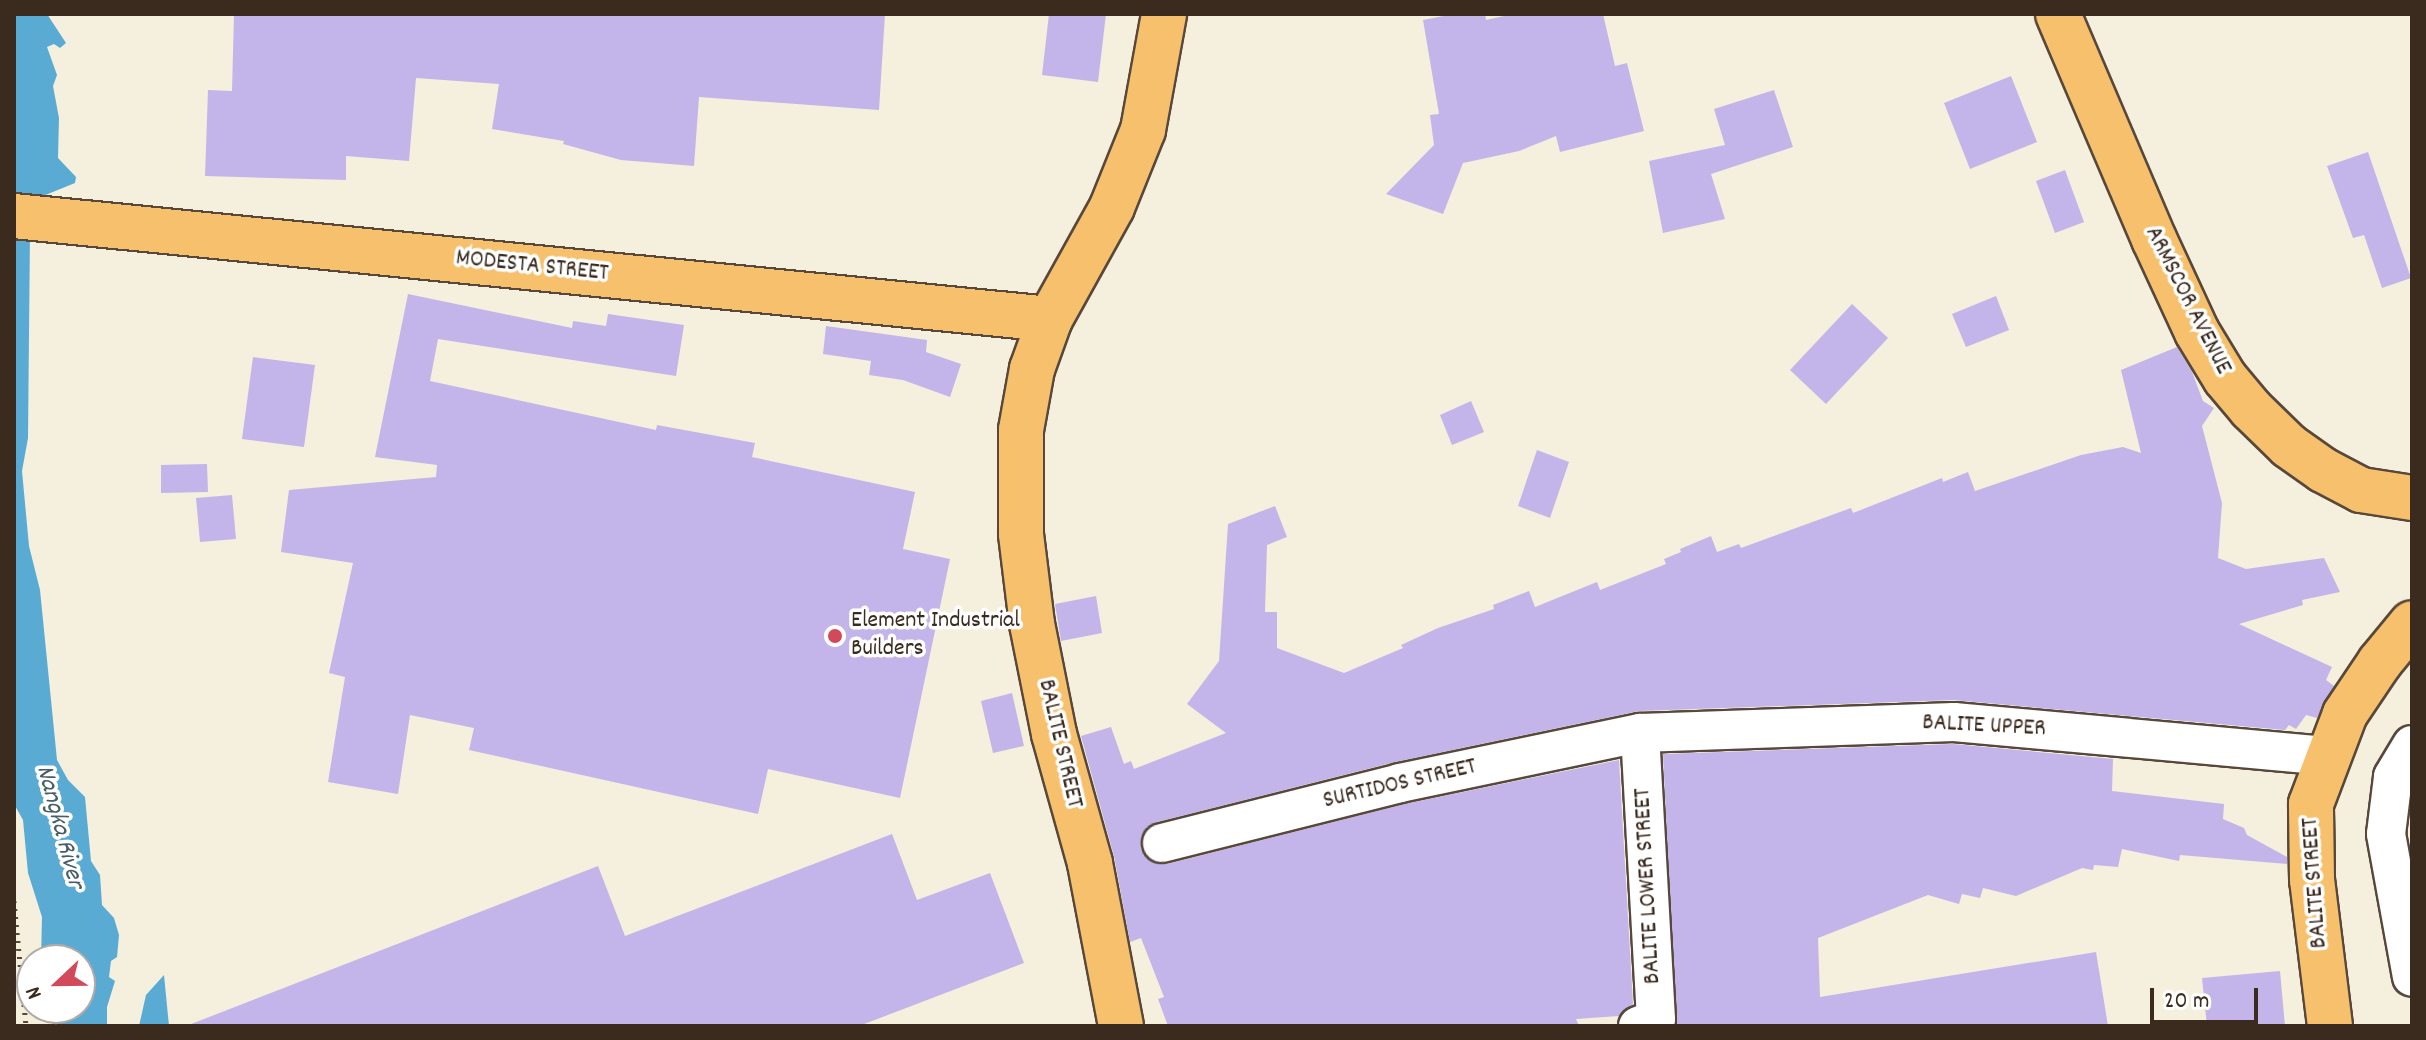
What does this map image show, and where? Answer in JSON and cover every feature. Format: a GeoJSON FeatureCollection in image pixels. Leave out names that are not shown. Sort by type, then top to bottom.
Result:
{"type":"FeatureCollection","features":[{"type":"Feature","properties":{"kind":"main road"},"geometry":{"type":"LineString","coordinates":[[1050,319],[1125,176],[1143,130],[1164,14]]}},
{"type":"Feature","properties":{"kind":"main road","name":"ARMSCOR AVENUE"},"geometry":{"type":"LineString","coordinates":[[2058,14],[2154,239],[2197,332],[2225,378],[2280,437],[2323,470],[2361,490],[2412,498]]}},
{"type":"Feature","properties":{"kind":"main road","name":"MODESTA STREET"},"geometry":{"type":"LineString","coordinates":[[14,216],[326,244],[1050,319]]}},
{"type":"Feature","properties":{"kind":"main road","name":"BALITE STREET"},"geometry":{"type":"LineString","coordinates":[[1050,319],[1032,369],[1021,430],[1021,534],[1032,624],[1054,734],[1090,863],[1121,1026]]}},
{"type":"Feature","properties":{"kind":"main road","name":"BALITE STREET"},"geometry":{"type":"LineString","coordinates":[[2330,1026],[2312,880],[2311,804],[2345,714],[2380,662],[2412,623]]}},
{"type":"Feature","properties":{"kind":"street","name":"BALITE UPPER"},"geometry":{"type":"LineString","coordinates":[[1640,733],[1954,722],[2328,756]]}},
{"type":"Feature","properties":{"kind":"street","name":"SURTIDOS STREET"},"geometry":{"type":"LineString","coordinates":[[1162,843],[1415,779],[1640,733]]}},
{"type":"Feature","properties":{"kind":"street","name":"BALITE LOWER STREET"},"geometry":{"type":"LineString","coordinates":[[1638,1026],[1656,1019],[1640,733]]}},
{"type":"Feature","properties":{"kind":"street"},"geometry":{"type":"LineString","coordinates":[[2412,745],[2393,777],[2386,834],[2412,977]]}},
{"type":"Feature","properties":{"kind":"path"},"geometry":{"type":"LineString","coordinates":[[14,901],[26,1026]]}},
{"type":"Feature","properties":{"kind":"water","name":"Nangka River"},"geometry":{"type":"Polygon","coordinates":[[[14,14],[47,14],[66,43],[60,48],[54,44],[47,47],[57,75],[53,86],[59,118],[58,158],[76,177],[75,183],[43,196],[30,231],[28,438],[22,471],[29,546],[40,590],[57,760],[68,780],[85,797],[91,861],[100,875],[102,905],[114,918],[119,935],[117,957],[111,961],[109,977],[115,981],[107,1007],[107,1026],[53,1026],[96,1024],[96,944],[41,944],[42,917],[28,873],[23,820],[14,804],[14,14]]]}},
{"type":"Feature","properties":{"kind":"water"},"geometry":{"type":"Polygon","coordinates":[[[164,975],[169,1026],[139,1026],[146,995],[164,975]]]}},
{"type":"Feature","properties":{"kind":"building"},"geometry":{"type":"Polygon","coordinates":[[[234,14],[885,14],[879,110],[699,97],[694,166],[621,160],[563,144],[564,141],[492,129],[499,84],[416,78],[409,161],[346,156],[346,180],[205,176],[208,90],[232,91],[234,14]]]}},
{"type":"Feature","properties":{"kind":"building"},"geometry":{"type":"Polygon","coordinates":[[[1049,14],[1106,14],[1098,82],[1042,75],[1049,14]]]}},
{"type":"Feature","properties":{"kind":"building"},"geometry":{"type":"Polygon","coordinates":[[[1454,14],[1485,14],[1486,20],[1513,14],[1603,14],[1615,66],[1627,63],[1644,131],[1560,152],[1556,136],[1519,151],[1463,163],[1443,214],[1386,194],[1434,145],[1430,115],[1439,114],[1423,20],[1454,14]]]}},
{"type":"Feature","properties":{"kind":"building"},"geometry":{"type":"Polygon","coordinates":[[[2011,76],[2037,142],[1970,169],[1944,103],[2011,76]]]}},
{"type":"Feature","properties":{"kind":"building"},"geometry":{"type":"Polygon","coordinates":[[[1774,90],[1793,147],[1711,174],[1725,219],[1663,233],[1649,161],[1725,145],[1714,109],[1774,90]]]}},
{"type":"Feature","properties":{"kind":"building"},"geometry":{"type":"Polygon","coordinates":[[[2368,152],[2411,278],[2382,288],[2364,235],[2353,238],[2327,166],[2368,152]]]}},
{"type":"Feature","properties":{"kind":"building"},"geometry":{"type":"Polygon","coordinates":[[[2065,170],[2084,222],[2055,233],[2036,181],[2065,170]]]}},
{"type":"Feature","properties":{"kind":"building"},"geometry":{"type":"Polygon","coordinates":[[[408,294],[572,328],[573,321],[606,326],[608,314],[684,325],[676,376],[438,339],[430,381],[656,430],[657,425],[755,443],[752,457],[915,492],[903,549],[950,559],[900,798],[768,769],[758,814],[469,750],[474,728],[410,715],[398,794],[328,782],[345,677],[329,673],[353,563],[281,552],[289,490],[436,477],[437,465],[375,457],[408,294]]]}},
{"type":"Feature","properties":{"kind":"building"},"geometry":{"type":"Polygon","coordinates":[[[1996,296],[2009,330],[1966,347],[1952,314],[1996,296]]]}},
{"type":"Feature","properties":{"kind":"building"},"geometry":{"type":"Polygon","coordinates":[[[1852,304],[1888,338],[1826,404],[1790,370],[1852,304]]]}},
{"type":"Feature","properties":{"kind":"building"},"geometry":{"type":"Polygon","coordinates":[[[826,326],[927,340],[926,352],[961,364],[950,397],[903,380],[869,375],[871,361],[823,354],[826,326]]]}},
{"type":"Feature","properties":{"kind":"building"},"geometry":{"type":"Polygon","coordinates":[[[2177,347],[2192,372],[2203,401],[2214,408],[2202,426],[2222,503],[2218,558],[2246,569],[2324,558],[2340,592],[2302,600],[2303,605],[2239,624],[2332,667],[2326,680],[2334,686],[2317,718],[2306,715],[2296,729],[2289,725],[2285,730],[1953,700],[1639,711],[1395,762],[1157,822],[1146,828],[1141,848],[1147,859],[1167,864],[1405,804],[1619,760],[1633,1004],[1619,1016],[1576,1019],[1579,1026],[1168,1026],[1158,999],[1164,997],[1141,938],[1130,942],[1114,856],[1081,736],[1111,727],[1124,764],[1131,761],[1134,769],[1226,733],[1187,704],[1219,661],[1228,524],[1275,506],[1287,537],[1267,545],[1265,612],[1277,612],[1277,648],[1344,673],[1403,648],[1401,645],[1438,628],[1494,609],[1493,605],[1529,591],[1535,607],[1597,582],[1600,590],[1666,564],[1664,559],[1681,552],[1680,549],[1711,536],[1717,552],[1739,544],[1741,548],[1851,508],[1853,513],[1942,478],[1943,482],[1968,472],[1975,491],[2081,455],[2123,447],[2141,453],[2121,370],[2177,347]]]}},
{"type":"Feature","properties":{"kind":"building"},"geometry":{"type":"Polygon","coordinates":[[[253,357],[315,365],[304,447],[242,439],[253,357]]]}},
{"type":"Feature","properties":{"kind":"building"},"geometry":{"type":"Polygon","coordinates":[[[1471,401],[1484,432],[1452,445],[1440,415],[1471,401]]]}},
{"type":"Feature","properties":{"kind":"building"},"geometry":{"type":"Polygon","coordinates":[[[1537,450],[1569,462],[1550,518],[1518,506],[1537,450]]]}},
{"type":"Feature","properties":{"kind":"building"},"geometry":{"type":"Polygon","coordinates":[[[207,464],[208,492],[161,493],[161,465],[207,464]]]}},
{"type":"Feature","properties":{"kind":"building"},"geometry":{"type":"Polygon","coordinates":[[[232,495],[236,539],[200,542],[196,498],[232,495]]]}},
{"type":"Feature","properties":{"kind":"building"},"geometry":{"type":"Polygon","coordinates":[[[1096,596],[1102,633],[1061,641],[1055,604],[1096,596]]]}},
{"type":"Feature","properties":{"kind":"building"},"geometry":{"type":"Polygon","coordinates":[[[1012,693],[1024,746],[993,753],[981,701],[1012,693]]]}},
{"type":"Feature","properties":{"kind":"building"},"geometry":{"type":"Polygon","coordinates":[[[1953,744],[2113,759],[2112,791],[2224,804],[2223,819],[2244,828],[2247,835],[2287,857],[2287,864],[2180,855],[2179,861],[2122,849],[2118,867],[2094,865],[2093,870],[2082,868],[2016,896],[1983,888],[1980,898],[1962,894],[1959,904],[1928,895],[1818,938],[1820,997],[2096,952],[2108,1026],[1676,1026],[1663,754],[1953,744]]]}},
{"type":"Feature","properties":{"kind":"building"},"geometry":{"type":"Polygon","coordinates":[[[892,834],[917,900],[990,873],[1024,963],[859,1026],[186,1026],[598,866],[625,936],[892,834]]]}},
{"type":"Feature","properties":{"kind":"building"},"geometry":{"type":"Polygon","coordinates":[[[2280,971],[2285,1026],[2207,1026],[2202,978],[2280,971]]]}},
{"type":"Feature","properties":{"kind":"place","name":"Element Industrial Builders"},"geometry":{"type":"Point","coordinates":[835,636]}}]}
